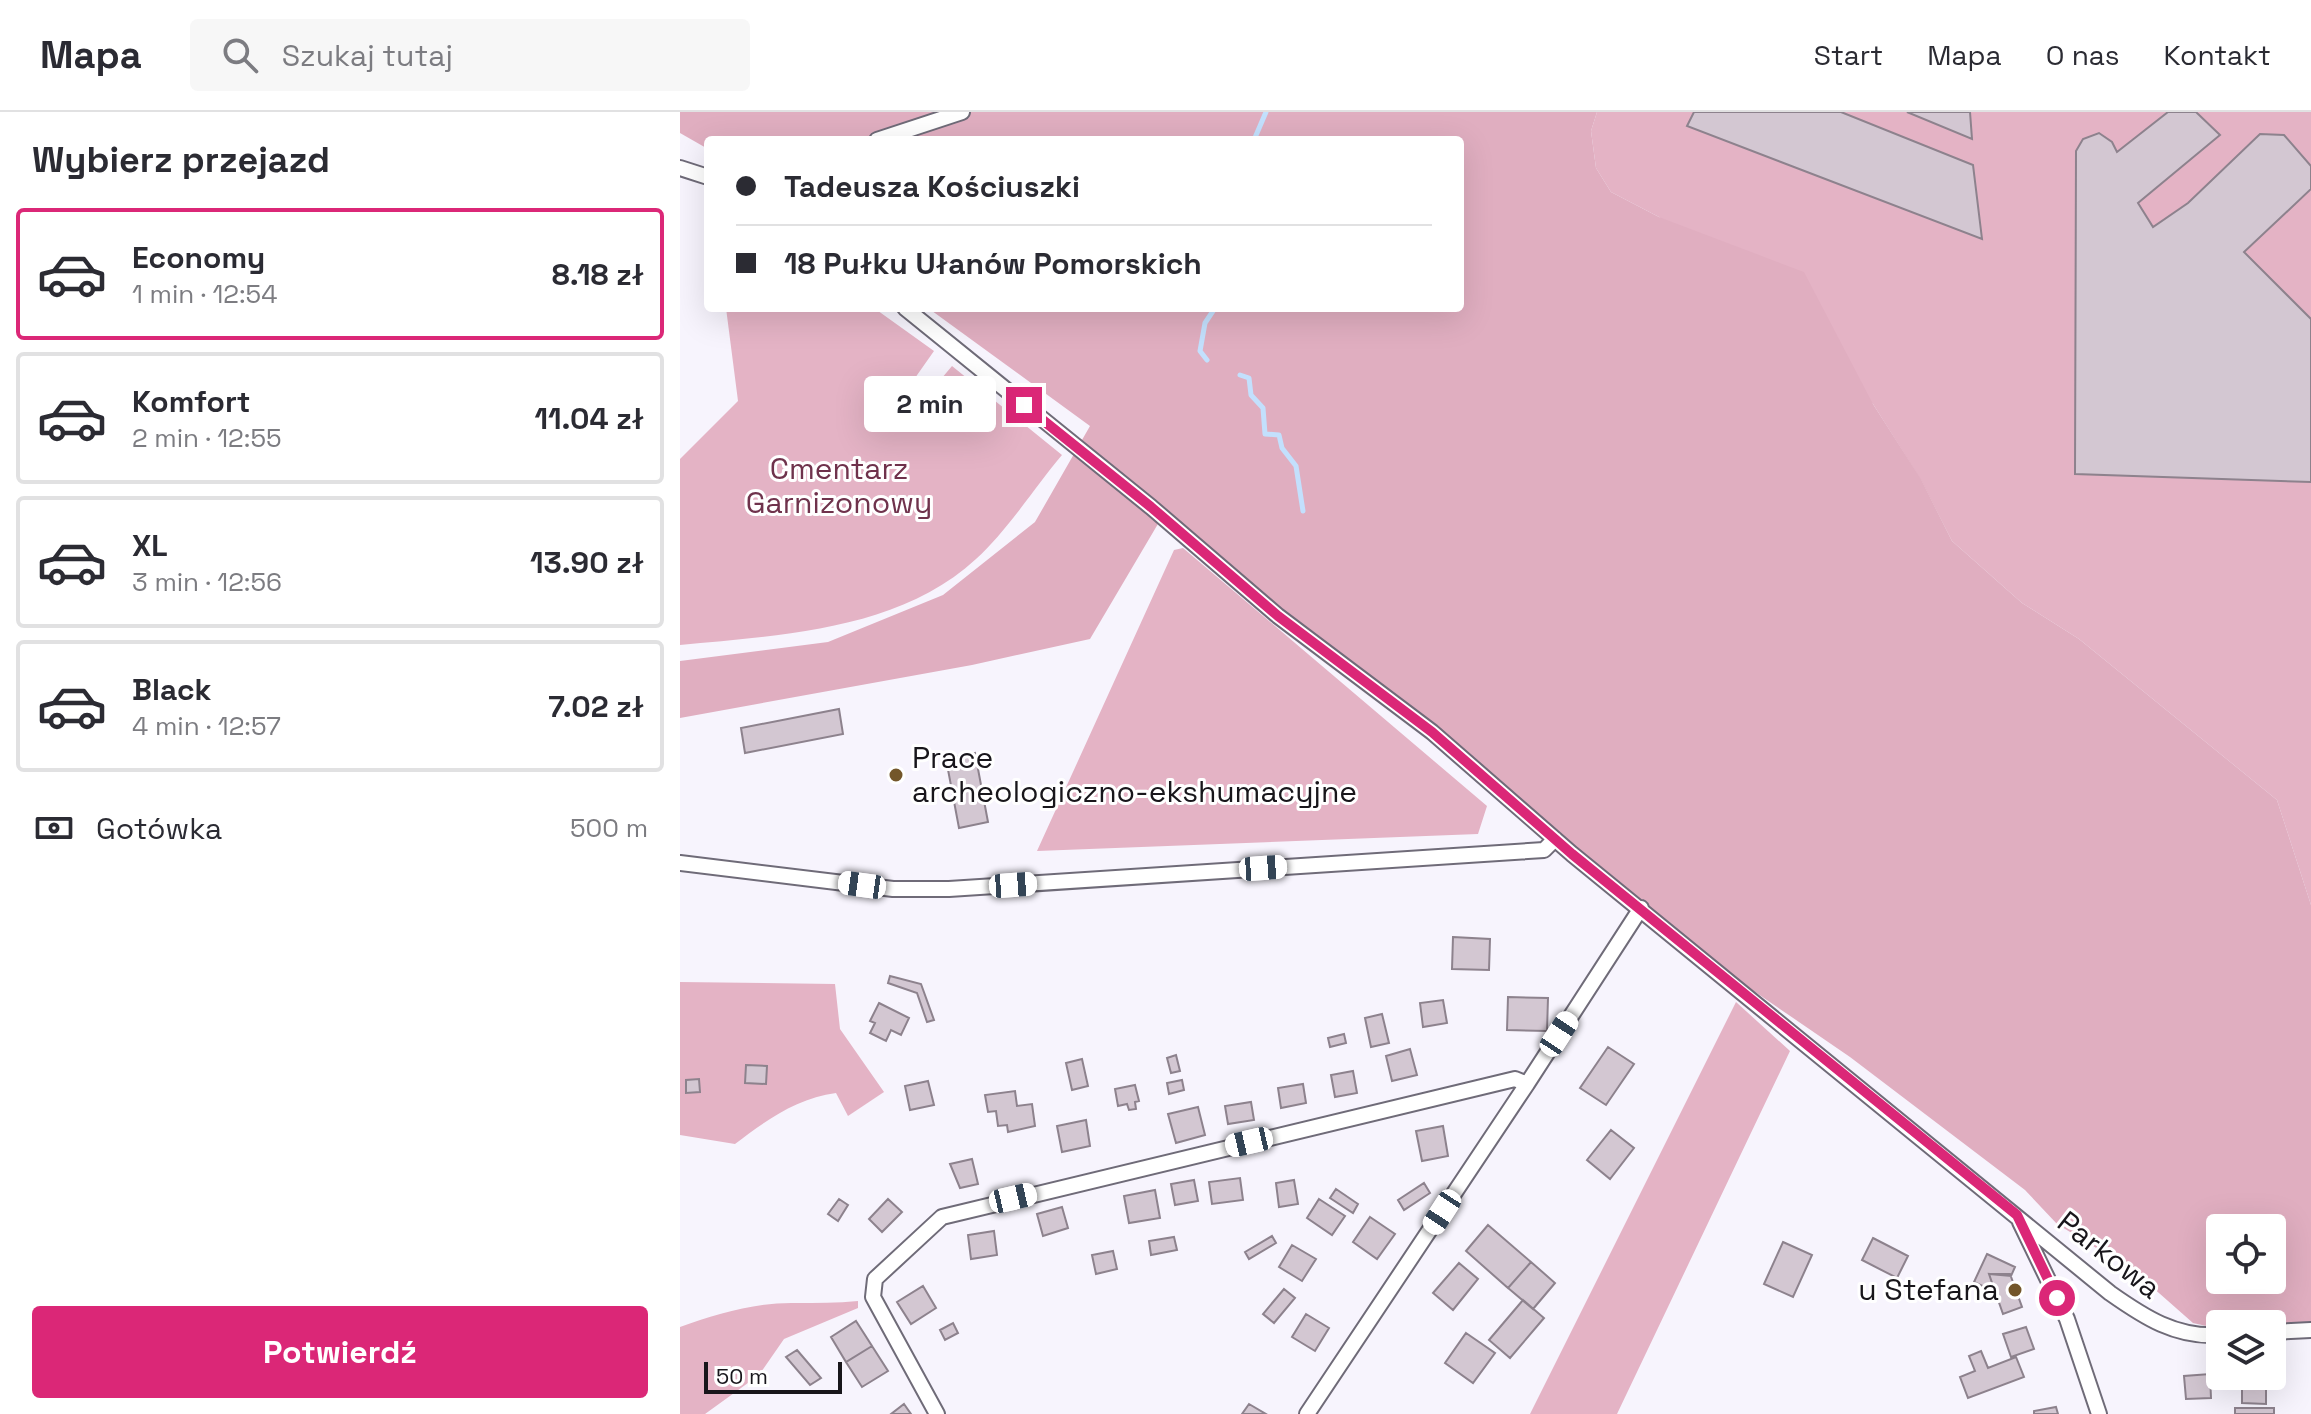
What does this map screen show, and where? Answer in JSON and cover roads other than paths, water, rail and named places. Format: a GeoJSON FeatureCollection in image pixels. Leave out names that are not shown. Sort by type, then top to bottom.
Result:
{"type":"FeatureCollection","features":[{"type":"Feature","properties":{"kind":"street"},"geometry":{"type":"LineString","coordinates":[[889,136],[962,112]]}},
{"type":"Feature","properties":{"kind":"street"},"geometry":{"type":"LineString","coordinates":[[680,168],[704,176]]}},
{"type":"Feature","properties":{"kind":"street","name":"Parkowa"},"geometry":{"type":"LineString","coordinates":[[910,312],[1151,507],[1278,616],[1432,732],[1555,839],[2146,1319],[2181,1333],[2206,1334]]}},
{"type":"Feature","properties":{"kind":"street"},"geometry":{"type":"LineString","coordinates":[[680,863],[893,889],[949,889],[1544,850],[1555,839]]}},
{"type":"Feature","properties":{"kind":"street"},"geometry":{"type":"LineString","coordinates":[[1307,1414],[1641,908]]}},
{"type":"Feature","properties":{"kind":"street"},"geometry":{"type":"LineString","coordinates":[[937,1414],[873,1297],[875,1279],[942,1217],[1515,1079],[1527,1084]]}},
{"type":"Feature","properties":{"kind":"street"},"geometry":{"type":"LineString","coordinates":[[2017,1215],[2067,1319],[2099,1414]]}},
{"type":"Feature","properties":{"kind":"street"},"geometry":{"type":"LineString","coordinates":[[2286,1331],[2311,1330]]}},
{"type":"Feature","properties":{"kind":"waterway"},"geometry":{"type":"LineString","coordinates":[[1256,136],[1266,112]]}},
{"type":"Feature","properties":{"kind":"waterway"},"geometry":{"type":"LineString","coordinates":[[1207,360],[1200,351],[1205,323],[1212,312]]}},
{"type":"Feature","properties":{"kind":"waterway"},"geometry":{"type":"LineString","coordinates":[[1240,375],[1249,378],[1251,395],[1263,408],[1265,434],[1279,435],[1282,448],[1296,466],[1303,511]]}},
{"type":"Feature","properties":{"kind":"place","name":"Prace archeologiczno-ekshumacyjne"},"geometry":{"type":"Point","coordinates":[896,775]}},
{"type":"Feature","properties":{"kind":"place","name":"u Stefana"},"geometry":{"type":"Point","coordinates":[2015,1290]}},
{"type":"Feature","properties":{"kind":"park label","name":"Cmentarz Garnizonowy"},"geometry":{"type":"Point","coordinates":[839,486]}}]}
